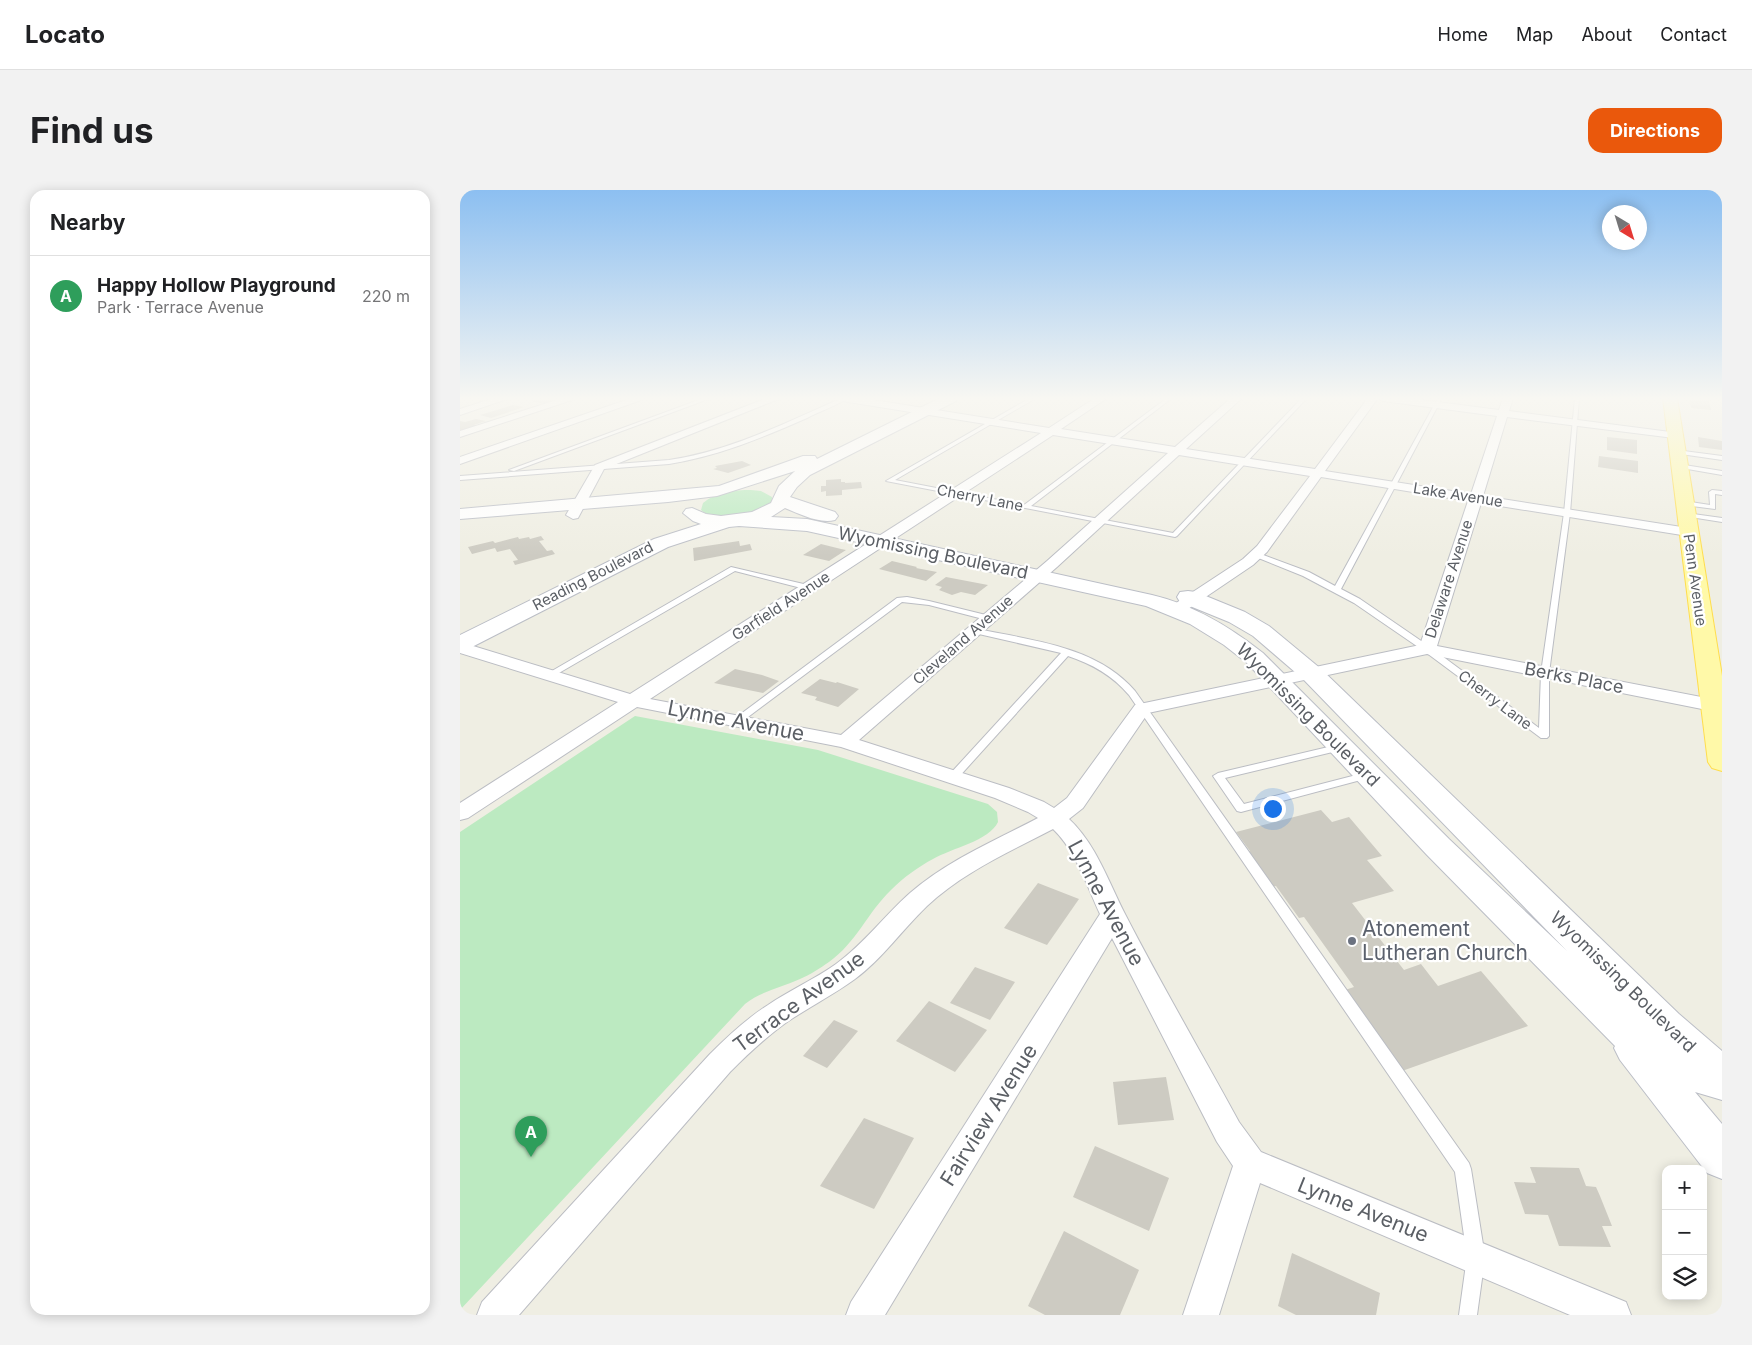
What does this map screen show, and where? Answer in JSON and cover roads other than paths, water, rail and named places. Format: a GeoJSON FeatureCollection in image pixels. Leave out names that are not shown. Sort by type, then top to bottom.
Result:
{"type":"FeatureCollection","features":[{"type":"Feature","properties":{"kind":"main road"},"geometry":{"type":"LineString","coordinates":[[460,524],[722,490],[792,467],[827,450]]}},
{"type":"Feature","properties":{"kind":"main road"},"geometry":{"type":"LineString","coordinates":[[781,498],[796,477],[842,450]]}},
{"type":"Feature","properties":{"kind":"main road","name":"Penn Avenue"},"geometry":{"type":"LineString","coordinates":[[1676,451],[1718,706],[1722,762]]}},
{"type":"Feature","properties":{"kind":"main road","name":"Wyomissing Boulevard"},"geometry":{"type":"LineString","coordinates":[[722,490],[762,488],[773,490],[781,498],[812,512],[899,530],[1152,601],[1185,604],[1238,617],[1261,631],[1312,674],[1665,1026],[1706,1062],[1722,1072]]}},
{"type":"Feature","properties":{"kind":"main road","name":"Reading Boulevard"},"geometry":{"type":"LineString","coordinates":[[460,627],[664,528],[691,512],[691,506],[695,501],[722,490]]}},
{"type":"Feature","properties":{"kind":"main road","name":"Reading Boulevard"},"geometry":{"type":"LineString","coordinates":[[460,645],[661,543],[734,520],[768,512],[776,507],[781,498]]}},
{"type":"Feature","properties":{"kind":"main road"},"geometry":{"type":"LineString","coordinates":[[460,514],[653,508],[691,512]]}},
{"type":"Feature","properties":{"kind":"main road","name":"Wyomissing Boulevard"},"geometry":{"type":"LineString","coordinates":[[691,512],[703,519],[807,526],[880,542],[1045,570]]}},
{"type":"Feature","properties":{"kind":"main road","name":"Wyomissing Boulevard"},"geometry":{"type":"LineString","coordinates":[[1185,604],[1198,619],[1232,640],[1278,681],[1438,847],[1635,1040],[1661,1059],[1690,1074],[1722,1082]]}},
{"type":"Feature","properties":{"kind":"main road"},"geometry":{"type":"LineString","coordinates":[[1616,1022],[1654,1075],[1699,1126],[1722,1158]]}},
{"type":"Feature","properties":{"kind":"street"},"geometry":{"type":"LineString","coordinates":[[460,461],[490,450]]}},
{"type":"Feature","properties":{"kind":"street"},"geometry":{"type":"LineString","coordinates":[[577,509],[599,467],[641,450]]}},
{"type":"Feature","properties":{"kind":"street","name":"Garfield Avenue"},"geometry":{"type":"LineString","coordinates":[[460,813],[1022,450]]}},
{"type":"Feature","properties":{"kind":"street","name":"Lake Avenue"},"geometry":{"type":"LineString","coordinates":[[1174,450],[1567,513],[1686,516]]}},
{"type":"Feature","properties":{"kind":"street"},"geometry":{"type":"LineString","coordinates":[[1185,604],[1248,562],[1255,555],[1334,450]]}},
{"type":"Feature","properties":{"kind":"street","name":"Delaware Avenue"},"geometry":{"type":"LineString","coordinates":[[1142,708],[1312,674],[1427,648],[1491,450]]}},
{"type":"Feature","properties":{"kind":"street","name":"Cleveland Avenue"},"geometry":{"type":"LineString","coordinates":[[846,742],[973,630],[1045,570],[1177,451]]}},
{"type":"Feature","properties":{"kind":"street","name":"Lynne Avenue"},"geometry":{"type":"LineString","coordinates":[[460,645],[600,692],[634,701],[846,742],[1002,793],[1036,807],[1055,819],[1069,832],[1088,861],[1114,915],[1228,1132],[1250,1164],[1613,1315]]}},
{"type":"Feature","properties":{"kind":"street","name":"Berks Place"},"geometry":{"type":"LineString","coordinates":[[1427,648],[1718,706]]}},
{"type":"Feature","properties":{"kind":"street","name":"Terrace Avenue"},"geometry":{"type":"LineString","coordinates":[[495,1315],[720,1063],[748,1035],[778,1013],[845,972],[864,957],[912,906],[937,884],[966,865],[1055,819],[1075,803],[1142,708]]}},
{"type":"Feature","properties":{"kind":"street","name":"Fairview Avenue"},"geometry":{"type":"LineString","coordinates":[[864,1315],[1114,915]]}},
{"type":"Feature","properties":{"kind":"street"},"geometry":{"type":"LineString","coordinates":[[1201,1315],[1250,1164]]}},
{"type":"Feature","properties":{"kind":"lane"},"geometry":{"type":"LineString","coordinates":[[499,475],[566,450]]}},
{"type":"Feature","properties":{"kind":"lane"},"geometry":{"type":"LineString","coordinates":[[460,478],[681,461],[710,455],[721,450]]}},
{"type":"Feature","properties":{"kind":"lane","name":"Cherry Lane"},"geometry":{"type":"LineString","coordinates":[[942,450],[889,481],[1175,535],[1245,462]]}},
{"type":"Feature","properties":{"kind":"lane"},"geometry":{"type":"LineString","coordinates":[[1024,507],[1100,450]]}},
{"type":"Feature","properties":{"kind":"lane"},"geometry":{"type":"LineString","coordinates":[[1245,462],[1256,450]]}},
{"type":"Feature","properties":{"kind":"lane"},"geometry":{"type":"LineString","coordinates":[[1337,589],[1412,450]]}},
{"type":"Feature","properties":{"kind":"lane","name":"Cherry Lane"},"geometry":{"type":"LineString","coordinates":[[1255,555],[1290,567],[1357,600],[1427,648],[1544,736],[1545,673],[1567,513],[1572,450]]}},
{"type":"Feature","properties":{"kind":"lane"},"geometry":{"type":"LineString","coordinates":[[1676,451],[1722,458]]}},
{"type":"Feature","properties":{"kind":"lane"},"geometry":{"type":"LineString","coordinates":[[1676,451],[1722,473]]}},
{"type":"Feature","properties":{"kind":"lane"},"geometry":{"type":"LineString","coordinates":[[1686,516],[1713,508],[1712,492],[1722,493]]}},
{"type":"Feature","properties":{"kind":"lane"},"geometry":{"type":"LineString","coordinates":[[1686,516],[1722,520]]}},
{"type":"Feature","properties":{"kind":"lane"},"geometry":{"type":"LineString","coordinates":[[548,675],[734,569],[809,588]]}},
{"type":"Feature","properties":{"kind":"lane"},"geometry":{"type":"LineString","coordinates":[[737,721],[900,600],[917,601],[987,618]]}},
{"type":"Feature","properties":{"kind":"lane"},"geometry":{"type":"LineString","coordinates":[[973,630],[1066,653],[1092,662],[1114,674],[1132,693],[1463,1169],[1476,1257],[1468,1315]]}},
{"type":"Feature","properties":{"kind":"lane"},"geometry":{"type":"LineString","coordinates":[[953,777],[1066,653]]}},
{"type":"Feature","properties":{"kind":"lane"},"geometry":{"type":"LineString","coordinates":[[1342,746],[1218,776],[1241,808],[1369,775]]}},
{"type":"Feature","properties":{"kind":"place","name":"Atonement Lutheran Church"},"geometry":{"type":"Point","coordinates":[1352,941]}},
{"type":"Feature","properties":{"kind":"place","name":"Happy Hollow Playground"},"geometry":{"type":"Point","coordinates":[531,1157]}}]}
